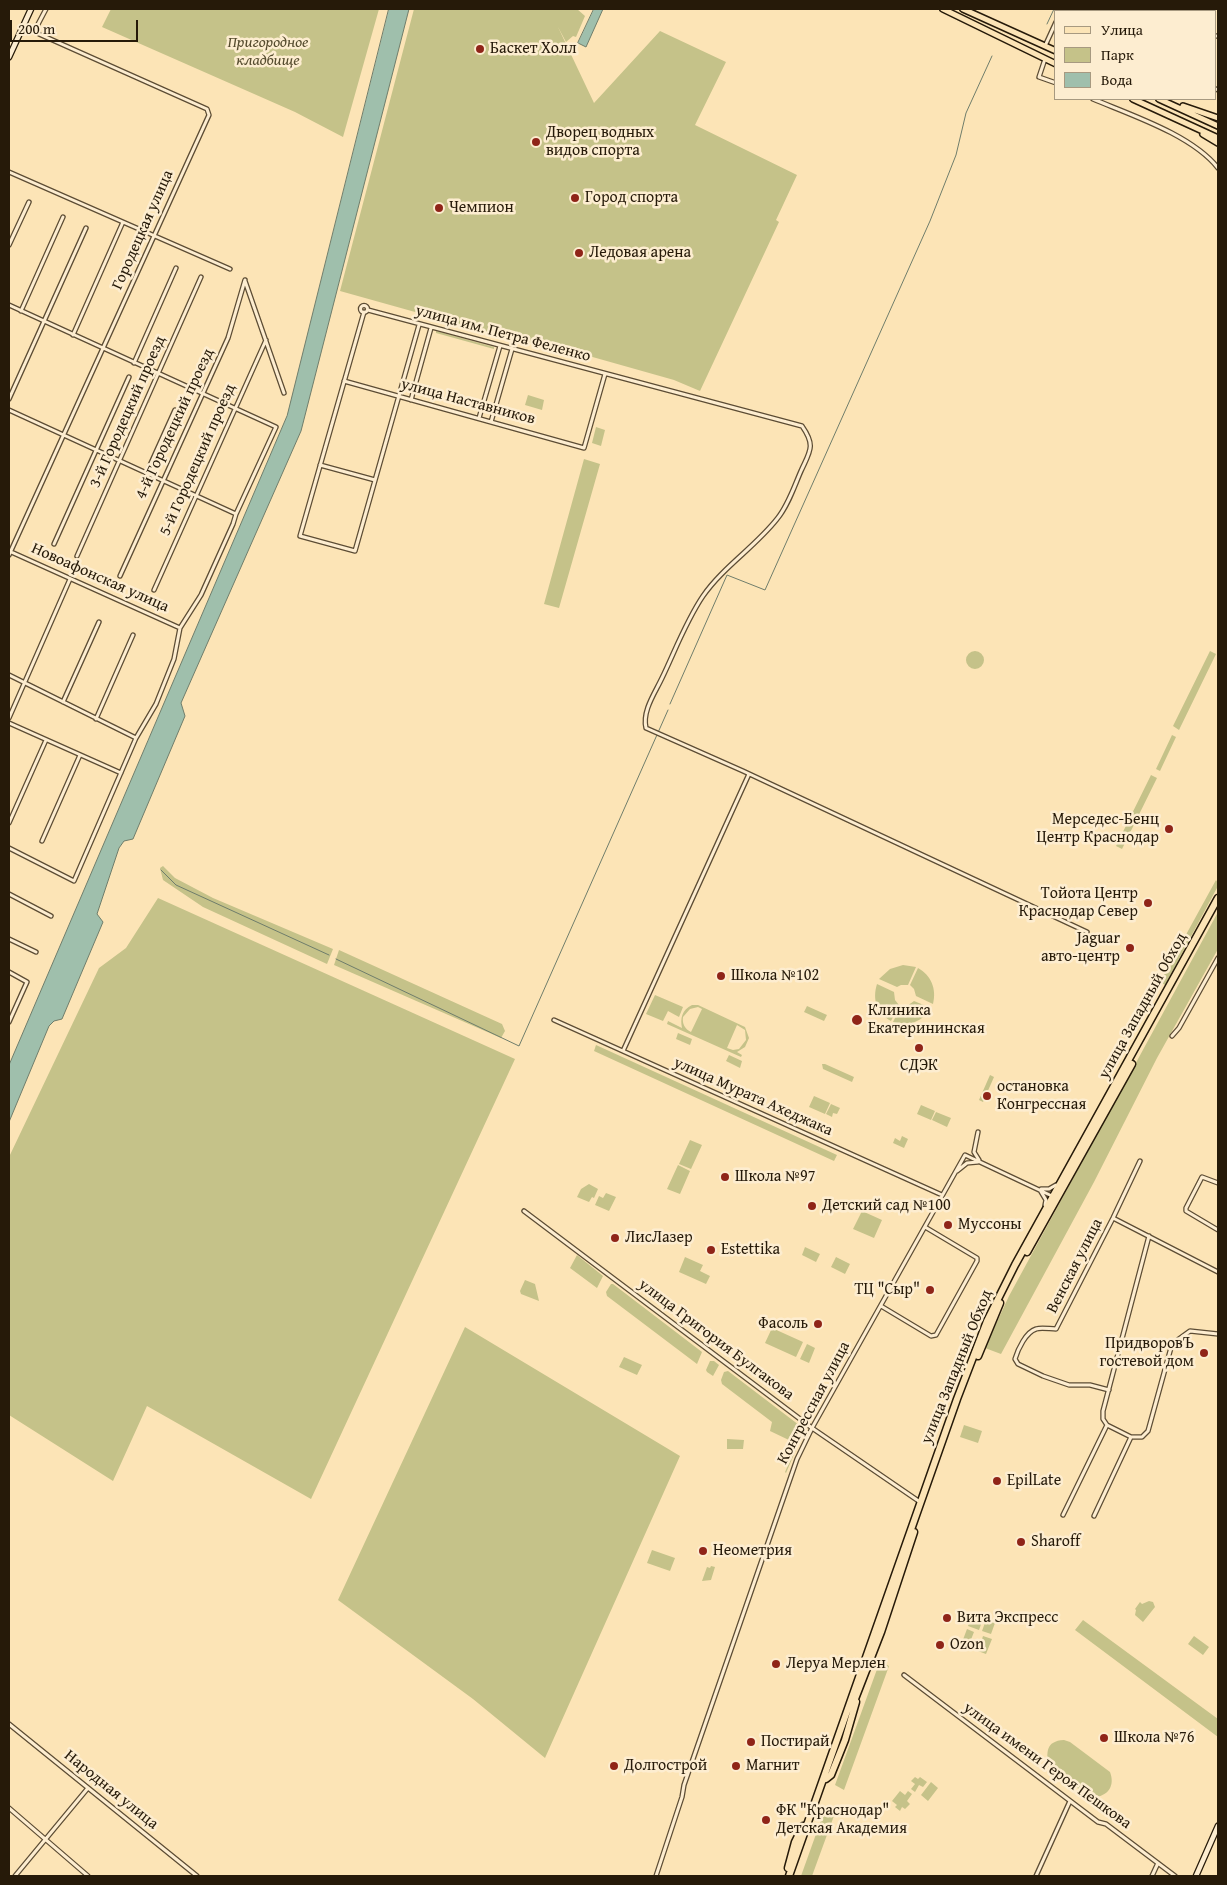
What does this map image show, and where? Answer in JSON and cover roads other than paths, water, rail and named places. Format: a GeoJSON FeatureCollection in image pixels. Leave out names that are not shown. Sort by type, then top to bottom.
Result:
{"type":"FeatureCollection","features":[{"type":"Feature","properties":{"kind":"highway","name":"улица Западный Обход"},"geometry":{"type":"LineString","coordinates":[[789,1876],[960,1390],[987,1321],[1015,1265],[1056,1197],[1102,1108],[1218,898]]}},
{"type":"Feature","properties":{"kind":"highway","name":"улица Западный Обход"},"geometry":{"type":"LineString","coordinates":[[789,1876],[862,1680],[953,1419],[1007,1288],[1218,905]]}},
{"type":"Feature","properties":{"kind":"main road"},"geometry":{"type":"LineString","coordinates":[[943,9],[1054,63]]}},
{"type":"Feature","properties":{"kind":"main road"},"geometry":{"type":"LineString","coordinates":[[963,9],[1054,50]]}},
{"type":"Feature","properties":{"kind":"main road"},"geometry":{"type":"LineString","coordinates":[[1134,100],[1218,138]]}},
{"type":"Feature","properties":{"kind":"main road"},"geometry":{"type":"LineString","coordinates":[[1162,100],[1218,126]]}},
{"type":"Feature","properties":{"kind":"main road"},"geometry":{"type":"LineString","coordinates":[[1163,100],[1218,118]]}},
{"type":"Feature","properties":{"kind":"main road"},"geometry":{"type":"LineString","coordinates":[[1177,118],[1218,143]]}},
{"type":"Feature","properties":{"kind":"street"},"geometry":{"type":"LineString","coordinates":[[9,57],[31,9]]}},
{"type":"Feature","properties":{"kind":"street","name":"Городецкая улица"},"geometry":{"type":"LineString","coordinates":[[9,552],[209,116],[207,109],[39,34],[36,28],[46,9]]}},
{"type":"Feature","properties":{"kind":"street"},"geometry":{"type":"LineString","coordinates":[[1045,46],[1054,26]]}},
{"type":"Feature","properties":{"kind":"street"},"geometry":{"type":"LineString","coordinates":[[1045,59],[1039,77],[1054,82]]}},
{"type":"Feature","properties":{"kind":"street"},"geometry":{"type":"LineString","coordinates":[[1095,100],[1194,145],[1209,157],[1218,168]]}},
{"type":"Feature","properties":{"kind":"street"},"geometry":{"type":"LineString","coordinates":[[9,172],[230,269]]}},
{"type":"Feature","properties":{"kind":"street"},"geometry":{"type":"LineString","coordinates":[[9,246],[28,202]]}},
{"type":"Feature","properties":{"kind":"street"},"geometry":{"type":"LineString","coordinates":[[21,311],[63,218]]}},
{"type":"Feature","properties":{"kind":"street"},"geometry":{"type":"LineString","coordinates":[[73,334],[123,222]]}},
{"type":"Feature","properties":{"kind":"street"},"geometry":{"type":"LineString","coordinates":[[9,399],[86,228]]}},
{"type":"Feature","properties":{"kind":"street"},"geometry":{"type":"LineString","coordinates":[[134,363],[176,268]]}},
{"type":"Feature","properties":{"kind":"street","name":"3-й Городецкий проезд"},"geometry":{"type":"LineString","coordinates":[[77,556],[201,277]]}},
{"type":"Feature","properties":{"kind":"street","name":"4-й Городецкий проезд"},"geometry":{"type":"LineString","coordinates":[[120,576],[228,338],[245,280],[266,340]]}},
{"type":"Feature","properties":{"kind":"street"},"geometry":{"type":"LineString","coordinates":[[9,306],[276,427],[201,595],[180,628],[174,659],[166,682],[156,704],[136,738],[74,881],[9,848]]}},
{"type":"Feature","properties":{"kind":"street","name":"улица им. Петра Феленко"},"geometry":{"type":"LineString","coordinates":[[344,381],[366,311],[802,426],[810,438],[810,448],[778,518],[704,595],[692,615],[644,718],[646,728],[748,774]]}},
{"type":"Feature","properties":{"kind":"street"},"geometry":{"type":"LineString","coordinates":[[344,381],[300,536],[355,551],[419,325]]}},
{"type":"Feature","properties":{"kind":"street"},"geometry":{"type":"LineString","coordinates":[[411,400],[431,328]]}},
{"type":"Feature","properties":{"kind":"street"},"geometry":{"type":"LineString","coordinates":[[266,340],[284,393]]}},
{"type":"Feature","properties":{"kind":"street","name":"5-й Городецкий проезд"},"geometry":{"type":"LineString","coordinates":[[154,590],[266,340]]}},
{"type":"Feature","properties":{"kind":"street"},"geometry":{"type":"LineString","coordinates":[[479,418],[500,346]]}},
{"type":"Feature","properties":{"kind":"street"},"geometry":{"type":"LineString","coordinates":[[491,422],[512,349]]}},
{"type":"Feature","properties":{"kind":"street","name":"улица Наставников"},"geometry":{"type":"LineString","coordinates":[[344,381],[584,448],[605,374]]}},
{"type":"Feature","properties":{"kind":"street"},"geometry":{"type":"LineString","coordinates":[[54,544],[128,377]]}},
{"type":"Feature","properties":{"kind":"street"},"geometry":{"type":"LineString","coordinates":[[9,410],[236,514]]}},
{"type":"Feature","properties":{"kind":"street"},"geometry":{"type":"LineString","coordinates":[[147,472],[174,410]]}},
{"type":"Feature","properties":{"kind":"street"},"geometry":{"type":"LineString","coordinates":[[320,465],[375,480]]}},
{"type":"Feature","properties":{"kind":"street","name":"Новоафонская улица"},"geometry":{"type":"LineString","coordinates":[[9,552],[180,628]]}},
{"type":"Feature","properties":{"kind":"street"},"geometry":{"type":"LineString","coordinates":[[9,718],[70,579]]}},
{"type":"Feature","properties":{"kind":"street"},"geometry":{"type":"LineString","coordinates":[[63,702],[99,622]]}},
{"type":"Feature","properties":{"kind":"street"},"geometry":{"type":"LineString","coordinates":[[96,719],[133,635]]}},
{"type":"Feature","properties":{"kind":"street"},"geometry":{"type":"LineString","coordinates":[[9,675],[136,738]]}},
{"type":"Feature","properties":{"kind":"street"},"geometry":{"type":"LineString","coordinates":[[9,723],[121,773]]}},
{"type":"Feature","properties":{"kind":"street"},"geometry":{"type":"LineString","coordinates":[[9,823],[46,740]]}},
{"type":"Feature","properties":{"kind":"street"},"geometry":{"type":"LineString","coordinates":[[42,841],[80,755]]}},
{"type":"Feature","properties":{"kind":"street"},"geometry":{"type":"LineString","coordinates":[[623,1051],[748,774],[1087,932]]}},
{"type":"Feature","properties":{"kind":"street"},"geometry":{"type":"LineString","coordinates":[[9,894],[52,916]]}},
{"type":"Feature","properties":{"kind":"street"},"geometry":{"type":"LineString","coordinates":[[9,939],[36,952]]}},
{"type":"Feature","properties":{"kind":"street"},"geometry":{"type":"LineString","coordinates":[[1172,1036],[1218,958]]}},
{"type":"Feature","properties":{"kind":"street"},"geometry":{"type":"LineString","coordinates":[[9,972],[27,982],[9,1022]]}},
{"type":"Feature","properties":{"kind":"street","name":"улица Мурата Ахеджака"},"geometry":{"type":"LineString","coordinates":[[554,1020],[942,1195]]}},
{"type":"Feature","properties":{"kind":"street"},"geometry":{"type":"LineString","coordinates":[[1040,1190],[1053,1188],[1058,1184],[1102,1108]]}},
{"type":"Feature","properties":{"kind":"street"},"geometry":{"type":"LineString","coordinates":[[978,1132],[974,1152],[981,1162],[1056,1197]]}},
{"type":"Feature","properties":{"kind":"street","name":"Конгрессная улица"},"geometry":{"type":"LineString","coordinates":[[656,1876],[682,1797],[684,1785],[790,1476],[812,1428],[965,1155],[981,1162]]}},
{"type":"Feature","properties":{"kind":"street","name":"Венская улица"},"geometry":{"type":"LineString","coordinates":[[1109,1390],[1090,1385],[1069,1385],[1043,1376],[1018,1364],[1015,1359],[1030,1332],[1037,1328],[1056,1329],[1140,1161]]}},
{"type":"Feature","properties":{"kind":"street"},"geometry":{"type":"LineString","coordinates":[[955,1173],[966,1162],[981,1162]]}},
{"type":"Feature","properties":{"kind":"street"},"geometry":{"type":"LineString","coordinates":[[1218,1184],[1202,1177],[1186,1211],[1218,1230]]}},
{"type":"Feature","properties":{"kind":"street"},"geometry":{"type":"LineString","coordinates":[[987,1321],[1010,1270],[1044,1208],[1046,1200],[1040,1190]]}},
{"type":"Feature","properties":{"kind":"street","name":"улица Григория Булгакова"},"geometry":{"type":"LineString","coordinates":[[524,1211],[812,1428],[920,1503]]}},
{"type":"Feature","properties":{"kind":"street"},"geometry":{"type":"LineString","coordinates":[[1113,1218],[1218,1272]]}},
{"type":"Feature","properties":{"kind":"street"},"geometry":{"type":"LineString","coordinates":[[881,1306],[931,1336],[936,1335],[977,1258],[925,1227]]}},
{"type":"Feature","properties":{"kind":"street"},"geometry":{"type":"LineString","coordinates":[[1149,1236],[1109,1390],[1103,1419],[1107,1425],[1131,1437],[1142,1437],[1148,1431],[1172,1344],[1190,1331],[1218,1334]]}},
{"type":"Feature","properties":{"kind":"street"},"geometry":{"type":"LineString","coordinates":[[1064,1515],[1107,1425]]}},
{"type":"Feature","properties":{"kind":"street"},"geometry":{"type":"LineString","coordinates":[[1094,1516],[1131,1437]]}},
{"type":"Feature","properties":{"kind":"street","name":"улица имени Героя Пешкова"},"geometry":{"type":"LineString","coordinates":[[904,1676],[1098,1822],[1106,1824],[1175,1876]]}},
{"type":"Feature","properties":{"kind":"street","name":"Народная улица"},"geometry":{"type":"LineString","coordinates":[[9,1724],[197,1876]]}},
{"type":"Feature","properties":{"kind":"street"},"geometry":{"type":"LineString","coordinates":[[15,1876],[88,1788]]}},
{"type":"Feature","properties":{"kind":"street"},"geometry":{"type":"LineString","coordinates":[[1036,1876],[1070,1801]]}},
{"type":"Feature","properties":{"kind":"street"},"geometry":{"type":"LineString","coordinates":[[9,1808],[88,1876]]}},
{"type":"Feature","properties":{"kind":"street"},"geometry":{"type":"LineString","coordinates":[[1197,1876],[1218,1826]]}},
{"type":"Feature","properties":{"kind":"street"},"geometry":{"type":"LineString","coordinates":[[1197,1876],[1218,1830]]}},
{"type":"Feature","properties":{"kind":"street"},"geometry":{"type":"LineString","coordinates":[[1152,1876],[1158,1863]]}},
{"type":"Feature","properties":{"kind":"water"},"geometry":{"type":"Polygon","coordinates":[[[389,9],[409,9],[301,431],[181,703],[185,716],[133,839],[124,841],[119,848],[97,914],[103,922],[62,1019],[54,1021],[49,1026],[9,1122],[9,1065],[287,416],[389,9]]]}},
{"type":"Feature","properties":{"kind":"water"},"geometry":{"type":"Polygon","coordinates":[[[594,9],[603,9],[586,47],[578,43],[594,9]]]}},
{"type":"Feature","properties":{"kind":"waterway"},"geometry":{"type":"LineString","coordinates":[[1047,24],[1054,9]]}},
{"type":"Feature","properties":{"kind":"waterway"},"geometry":{"type":"LineString","coordinates":[[670,704],[727,575],[765,590],[930,221],[956,155],[966,113],[992,56]]}},
{"type":"Feature","properties":{"kind":"waterway"},"geometry":{"type":"LineString","coordinates":[[336,959],[519,1046],[668,710]]}},
{"type":"Feature","properties":{"kind":"waterway"},"geometry":{"type":"LineString","coordinates":[[161,870],[176,885],[329,955]]}},
{"type":"Feature","properties":{"kind":"place","name":"Баскет Холл"},"geometry":{"type":"Point","coordinates":[480,49]}},
{"type":"Feature","properties":{"kind":"place","name":"Дворец водных видов спорта"},"geometry":{"type":"Point","coordinates":[536,142]}},
{"type":"Feature","properties":{"kind":"place","name":"Город спорта"},"geometry":{"type":"Point","coordinates":[575,198]}},
{"type":"Feature","properties":{"kind":"place","name":"Чемпион"},"geometry":{"type":"Point","coordinates":[439,208]}},
{"type":"Feature","properties":{"kind":"place","name":"Ледовая арена"},"geometry":{"type":"Point","coordinates":[579,253]}},
{"type":"Feature","properties":{"kind":"place","name":"Мерседес-Бенц Центр Краснодар"},"geometry":{"type":"Point","coordinates":[1169,829]}},
{"type":"Feature","properties":{"kind":"place","name":"Тойота Центр Краснодар Север"},"geometry":{"type":"Point","coordinates":[1148,903]}},
{"type":"Feature","properties":{"kind":"place","name":"Jaguar авто-центр"},"geometry":{"type":"Point","coordinates":[1130,948]}},
{"type":"Feature","properties":{"kind":"place","name":"Школа №102"},"geometry":{"type":"Point","coordinates":[721,976]}},
{"type":"Feature","properties":{"kind":"place","name":"Клиника Екатерининская"},"geometry":{"type":"Point","coordinates":[857,1020]}},
{"type":"Feature","properties":{"kind":"place","name":"СДЭК"},"geometry":{"type":"Point","coordinates":[919,1048]}},
{"type":"Feature","properties":{"kind":"place","name":"остановка Конгрессная"},"geometry":{"type":"Point","coordinates":[987,1096]}},
{"type":"Feature","properties":{"kind":"place","name":"Школа №97"},"geometry":{"type":"Point","coordinates":[725,1177]}},
{"type":"Feature","properties":{"kind":"place","name":"Детский сад №100"},"geometry":{"type":"Point","coordinates":[812,1206]}},
{"type":"Feature","properties":{"kind":"place","name":"Муссоны"},"geometry":{"type":"Point","coordinates":[948,1225]}},
{"type":"Feature","properties":{"kind":"place","name":"ЛисЛазер"},"geometry":{"type":"Point","coordinates":[615,1238]}},
{"type":"Feature","properties":{"kind":"place","name":"Estettika"},"geometry":{"type":"Point","coordinates":[711,1250]}},
{"type":"Feature","properties":{"kind":"place","name":"ТЦ \"Сыр\""},"geometry":{"type":"Point","coordinates":[930,1290]}},
{"type":"Feature","properties":{"kind":"place","name":"Фасоль"},"geometry":{"type":"Point","coordinates":[818,1324]}},
{"type":"Feature","properties":{"kind":"place","name":"ПридворовЪ гостевой дом"},"geometry":{"type":"Point","coordinates":[1204,1353]}},
{"type":"Feature","properties":{"kind":"place","name":"EpilLate"},"geometry":{"type":"Point","coordinates":[997,1481]}},
{"type":"Feature","properties":{"kind":"place","name":"Sharoff"},"geometry":{"type":"Point","coordinates":[1021,1542]}},
{"type":"Feature","properties":{"kind":"place","name":"Неометрия"},"geometry":{"type":"Point","coordinates":[703,1551]}},
{"type":"Feature","properties":{"kind":"place","name":"Вита Экспресс"},"geometry":{"type":"Point","coordinates":[947,1618]}},
{"type":"Feature","properties":{"kind":"place","name":"Ozon"},"geometry":{"type":"Point","coordinates":[940,1645]}},
{"type":"Feature","properties":{"kind":"place","name":"Леруа Мерлен"},"geometry":{"type":"Point","coordinates":[776,1664]}},
{"type":"Feature","properties":{"kind":"place","name":"Школа №76"},"geometry":{"type":"Point","coordinates":[1104,1738]}},
{"type":"Feature","properties":{"kind":"place","name":"Постирай"},"geometry":{"type":"Point","coordinates":[751,1742]}},
{"type":"Feature","properties":{"kind":"place","name":"Долгострой"},"geometry":{"type":"Point","coordinates":[614,1766]}},
{"type":"Feature","properties":{"kind":"place","name":"Магнит"},"geometry":{"type":"Point","coordinates":[736,1766]}},
{"type":"Feature","properties":{"kind":"place","name":"ФК \"Краснодар\" Детская Академия"},"geometry":{"type":"Point","coordinates":[766,1820]}},
{"type":"Feature","properties":{"kind":"park label","name":"Пригородное кладбище"},"geometry":{"type":"Point","coordinates":[268,52]}}]}
